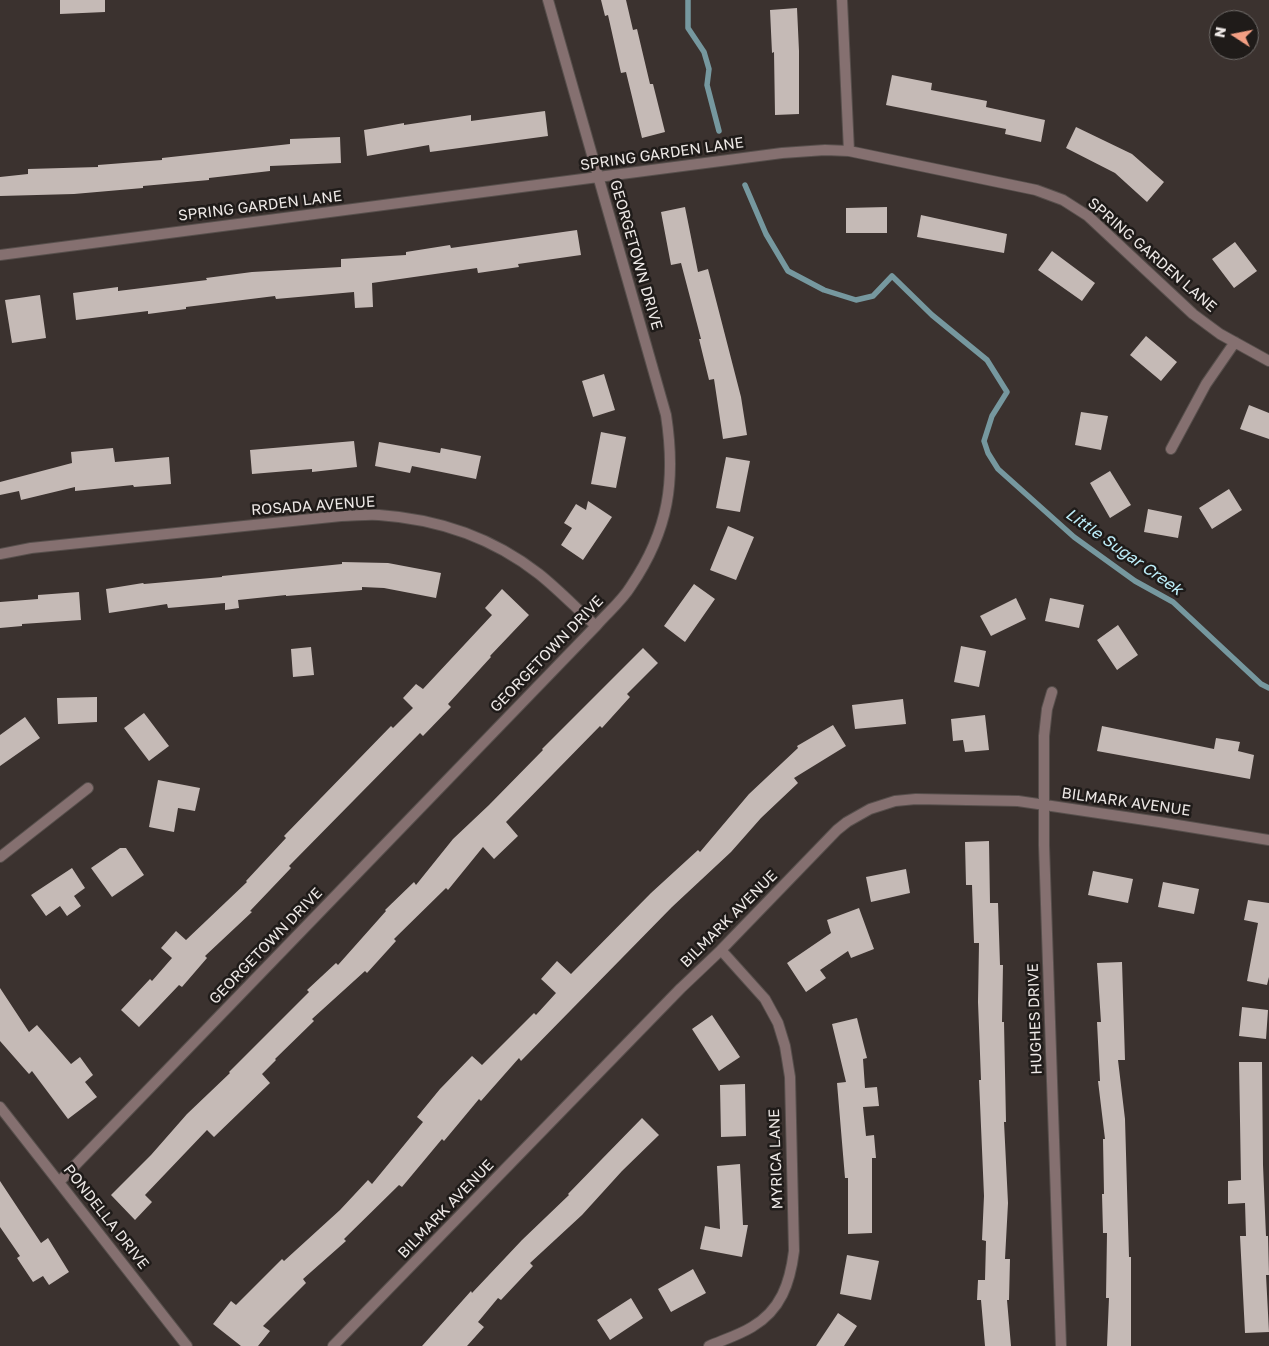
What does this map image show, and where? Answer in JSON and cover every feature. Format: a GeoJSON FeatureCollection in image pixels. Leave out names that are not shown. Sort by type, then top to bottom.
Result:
{"type":"FeatureCollection","features":[{"type":"Feature","properties":{"kind":"street","name":"GEORGETOWN DRIVE"},"geometry":{"type":"LineString","coordinates":[[59,1182],[596,626],[630,588],[648,558],[658,536],[669,496],[671,447],[666,415],[548,0]]}},
{"type":"Feature","properties":{"kind":"street"},"geometry":{"type":"LineString","coordinates":[[842,0],[849,150]]}},
{"type":"Feature","properties":{"kind":"street","name":"SPRING GARDEN LANE"},"geometry":{"type":"LineString","coordinates":[[0,255],[782,153],[849,150],[1036,190],[1063,200],[1088,216],[1193,314],[1235,342],[1269,361]]}},
{"type":"Feature","properties":{"kind":"street"},"geometry":{"type":"LineString","coordinates":[[1171,449],[1206,384],[1235,342]]}},
{"type":"Feature","properties":{"kind":"street","name":"ROSADA AVENUE"},"geometry":{"type":"LineString","coordinates":[[0,554],[31,548],[341,516],[378,515],[434,523],[470,534],[512,555],[540,575],[596,626]]}},
{"type":"Feature","properties":{"kind":"street","name":"HUGHES DRIVE"},"geometry":{"type":"LineString","coordinates":[[1052,692],[1047,709],[1044,736],[1044,844],[1061,1346]]}},
{"type":"Feature","properties":{"kind":"street"},"geometry":{"type":"LineString","coordinates":[[0,857],[88,788]]}},
{"type":"Feature","properties":{"kind":"street","name":"BILMARK AVENUE"},"geometry":{"type":"LineString","coordinates":[[333,1346],[837,830],[870,809],[894,801],[916,799],[1018,802],[1269,840]]}},
{"type":"Feature","properties":{"kind":"street","name":"MYRICA LANE"},"geometry":{"type":"LineString","coordinates":[[709,1346],[752,1327],[770,1313],[788,1284],[794,1251],[790,1077],[785,1046],[778,1023],[765,999],[721,950]]}},
{"type":"Feature","properties":{"kind":"street","name":"PONDELLA DRIVE"},"geometry":{"type":"LineString","coordinates":[[0,1107],[187,1346]]}},
{"type":"Feature","properties":{"kind":"building"},"geometry":{"type":"Polygon","coordinates":[[[60,0],[105,0],[105,12],[60,14],[60,0]]]}},
{"type":"Feature","properties":{"kind":"building"},"geometry":{"type":"Polygon","coordinates":[[[601,0],[626,0],[633,30],[637,29],[650,84],[653,84],[665,132],[642,138],[626,72],[621,73],[608,15],[605,16],[601,0]]]}},
{"type":"Feature","properties":{"kind":"building"},"geometry":{"type":"Polygon","coordinates":[[[797,8],[799,114],[775,115],[774,52],[772,53],[770,10],[797,8]]]}},
{"type":"Feature","properties":{"kind":"building"},"geometry":{"type":"Polygon","coordinates":[[[892,75],[932,83],[931,90],[987,101],[986,107],[1045,120],[1041,142],[1005,134],[1006,129],[886,105],[892,75]]]}},
{"type":"Feature","properties":{"kind":"building"},"geometry":{"type":"Polygon","coordinates":[[[545,111],[548,136],[430,152],[429,145],[367,156],[364,130],[471,115],[471,121],[545,111]]]}},
{"type":"Feature","properties":{"kind":"building"},"geometry":{"type":"Polygon","coordinates":[[[1076,127],[1132,154],[1164,182],[1147,202],[1115,173],[1066,148],[1076,127]]]}},
{"type":"Feature","properties":{"kind":"building"},"geometry":{"type":"Polygon","coordinates":[[[340,137],[341,163],[270,166],[270,171],[209,178],[209,180],[143,186],[143,188],[74,194],[0,196],[0,177],[28,174],[28,169],[98,167],[98,165],[162,160],[162,158],[290,144],[290,139],[340,137]]]}},
{"type":"Feature","properties":{"kind":"building"},"geometry":{"type":"Polygon","coordinates":[[[685,207],[698,272],[708,269],[741,397],[747,435],[723,439],[714,379],[709,380],[699,339],[701,339],[681,263],[671,265],[661,212],[685,207]]]}},
{"type":"Feature","properties":{"kind":"building"},"geometry":{"type":"Polygon","coordinates":[[[887,207],[887,233],[846,233],[846,208],[887,207]]]}},
{"type":"Feature","properties":{"kind":"building"},"geometry":{"type":"Polygon","coordinates":[[[921,215],[1007,234],[1004,253],[917,237],[921,215]]]}},
{"type":"Feature","properties":{"kind":"building"},"geometry":{"type":"Polygon","coordinates":[[[577,230],[581,255],[518,264],[519,267],[478,273],[477,268],[372,283],[373,307],[355,308],[354,292],[276,299],[275,296],[186,307],[186,309],[148,314],[148,311],[76,320],[73,293],[118,287],[118,291],[207,280],[206,278],[252,272],[341,267],[341,259],[406,255],[406,252],[450,245],[451,248],[577,230]]]}},
{"type":"Feature","properties":{"kind":"building"},"geometry":{"type":"Polygon","coordinates":[[[1235,242],[1257,271],[1234,288],[1212,259],[1235,242]]]}},
{"type":"Feature","properties":{"kind":"building"},"geometry":{"type":"Polygon","coordinates":[[[1052,251],[1095,283],[1082,301],[1038,270],[1052,251]]]}},
{"type":"Feature","properties":{"kind":"building"},"geometry":{"type":"Polygon","coordinates":[[[40,295],[46,338],[12,343],[5,300],[40,295]]]}},
{"type":"Feature","properties":{"kind":"building"},"geometry":{"type":"Polygon","coordinates":[[[1146,336],[1177,362],[1161,381],[1130,355],[1146,336]]]}},
{"type":"Feature","properties":{"kind":"building"},"geometry":{"type":"Polygon","coordinates":[[[604,374],[615,410],[593,417],[582,381],[604,374]]]}},
{"type":"Feature","properties":{"kind":"building"},"geometry":{"type":"Polygon","coordinates":[[[1249,405],[1269,413],[1269,439],[1240,429],[1249,405]]]}},
{"type":"Feature","properties":{"kind":"building"},"geometry":{"type":"Polygon","coordinates":[[[1081,412],[1108,416],[1101,450],[1075,445],[1081,412]]]}},
{"type":"Feature","properties":{"kind":"building"},"geometry":{"type":"Polygon","coordinates":[[[601,432],[626,437],[616,488],[591,484],[601,432]]]}},
{"type":"Feature","properties":{"kind":"building"},"geometry":{"type":"Polygon","coordinates":[[[354,441],[357,467],[312,472],[312,469],[252,474],[250,450],[354,441]]]}},
{"type":"Feature","properties":{"kind":"building"},"geometry":{"type":"Polygon","coordinates":[[[379,442],[440,453],[441,448],[481,456],[476,479],[412,466],[410,473],[375,466],[379,442]]]}},
{"type":"Feature","properties":{"kind":"building"},"geometry":{"type":"Polygon","coordinates":[[[113,448],[115,462],[169,457],[171,484],[134,487],[133,485],[75,491],[75,487],[21,500],[19,491],[0,495],[0,482],[72,463],[71,452],[113,448]]]}},
{"type":"Feature","properties":{"kind":"building"},"geometry":{"type":"Polygon","coordinates":[[[726,457],[750,461],[740,512],[716,508],[726,457]]]}},
{"type":"Feature","properties":{"kind":"building"},"geometry":{"type":"Polygon","coordinates":[[[1110,471],[1131,505],[1110,518],[1090,483],[1110,471]]]}},
{"type":"Feature","properties":{"kind":"building"},"geometry":{"type":"Polygon","coordinates":[[[1229,489],[1242,510],[1212,529],[1199,508],[1229,489]]]}},
{"type":"Feature","properties":{"kind":"building"},"geometry":{"type":"Polygon","coordinates":[[[588,501],[612,517],[583,560],[561,545],[572,528],[564,523],[576,504],[586,510],[588,501]]]}},
{"type":"Feature","properties":{"kind":"building"},"geometry":{"type":"Polygon","coordinates":[[[1148,509],[1182,516],[1178,538],[1144,532],[1148,509]]]}},
{"type":"Feature","properties":{"kind":"building"},"geometry":{"type":"Polygon","coordinates":[[[728,526],[754,537],[736,580],[710,570],[728,526]]]}},
{"type":"Feature","properties":{"kind":"building"},"geometry":{"type":"Polygon","coordinates":[[[342,562],[388,563],[441,573],[436,598],[384,588],[362,587],[362,590],[238,600],[239,608],[225,610],[225,603],[168,608],[167,604],[109,613],[106,589],[143,583],[222,577],[342,564],[342,562]]]}},
{"type":"Feature","properties":{"kind":"building"},"geometry":{"type":"Polygon","coordinates":[[[694,584],[715,599],[685,642],[664,626],[694,584]]]}},
{"type":"Feature","properties":{"kind":"building"},"geometry":{"type":"Polygon","coordinates":[[[502,589],[529,615],[448,704],[451,707],[423,736],[420,733],[289,866],[291,868],[250,911],[252,912],[205,956],[207,958],[182,987],[179,985],[139,1027],[121,1010],[150,979],[152,981],[172,958],[161,948],[176,931],[186,940],[247,882],[286,838],[284,836],[391,726],[393,728],[413,708],[403,698],[416,684],[423,689],[492,615],[485,608],[502,589]]]}},
{"type":"Feature","properties":{"kind":"building"},"geometry":{"type":"Polygon","coordinates":[[[79,592],[81,620],[22,624],[22,626],[0,628],[0,602],[38,599],[38,595],[79,592]]]}},
{"type":"Feature","properties":{"kind":"building"},"geometry":{"type":"Polygon","coordinates":[[[1016,598],[1026,619],[991,636],[980,616],[1016,598]]]}},
{"type":"Feature","properties":{"kind":"building"},"geometry":{"type":"Polygon","coordinates":[[[1050,598],[1084,605],[1079,628],[1045,621],[1050,598]]]}},
{"type":"Feature","properties":{"kind":"building"},"geometry":{"type":"Polygon","coordinates":[[[1118,625],[1138,655],[1117,670],[1097,640],[1118,625]]]}},
{"type":"Feature","properties":{"kind":"building"},"geometry":{"type":"Polygon","coordinates":[[[961,646],[986,651],[979,687],[954,682],[961,646]]]}},
{"type":"Feature","properties":{"kind":"building"},"geometry":{"type":"Polygon","coordinates":[[[311,647],[314,675],[293,677],[291,649],[311,647]]]}},
{"type":"Feature","properties":{"kind":"building"},"geometry":{"type":"Polygon","coordinates":[[[643,648],[658,663],[627,694],[630,697],[602,728],[600,726],[506,822],[518,836],[494,859],[483,847],[448,890],[446,888],[394,939],[396,941],[367,973],[365,971],[312,1019],[314,1021],[275,1059],[262,1074],[270,1083],[214,1137],[207,1130],[145,1195],[152,1202],[135,1220],[111,1195],[151,1155],[187,1114],[309,992],[307,990],[336,963],[338,965],[385,910],[414,882],[416,885],[453,839],[489,805],[643,648]]]}},
{"type":"Feature","properties":{"kind":"building"},"geometry":{"type":"Polygon","coordinates":[[[97,697],[97,722],[58,724],[57,698],[97,697]]]}},
{"type":"Feature","properties":{"kind":"building"},"geometry":{"type":"Polygon","coordinates":[[[903,699],[906,724],[855,729],[852,705],[903,699]]]}},
{"type":"Feature","properties":{"kind":"building"},"geometry":{"type":"Polygon","coordinates":[[[144,713],[169,746],[149,761],[124,728],[144,713]]]}},
{"type":"Feature","properties":{"kind":"building"},"geometry":{"type":"Polygon","coordinates":[[[985,715],[989,750],[965,752],[963,740],[953,741],[951,719],[985,715]]]}},
{"type":"Feature","properties":{"kind":"building"},"geometry":{"type":"Polygon","coordinates":[[[25,717],[40,738],[0,766],[0,735],[25,717]]]}},
{"type":"Feature","properties":{"kind":"building"},"geometry":{"type":"Polygon","coordinates":[[[833,725],[846,746],[794,778],[798,783],[761,818],[731,852],[672,907],[521,1061],[519,1058],[481,1101],[479,1099],[444,1141],[442,1139],[402,1187],[399,1185],[344,1239],[346,1241],[303,1279],[306,1283],[263,1326],[270,1331],[258,1346],[241,1346],[213,1324],[231,1301],[236,1305],[282,1259],[284,1261],[340,1210],[368,1180],[372,1184],[423,1122],[417,1117],[440,1089],[472,1056],[482,1065],[534,1013],[536,1015],[556,993],[541,979],[557,961],[571,974],[651,893],[698,850],[700,852],[749,794],[798,748],[797,746],[833,725]]]}},
{"type":"Feature","properties":{"kind":"building"},"geometry":{"type":"Polygon","coordinates":[[[1102,726],[1214,749],[1216,738],[1240,742],[1238,751],[1254,755],[1250,779],[1097,751],[1102,726]]]}},
{"type":"Feature","properties":{"kind":"building"},"geometry":{"type":"Polygon","coordinates":[[[158,780],[200,788],[195,811],[178,808],[174,832],[149,827],[158,780]]]}},
{"type":"Feature","properties":{"kind":"building"},"geometry":{"type":"Polygon","coordinates":[[[989,841],[990,903],[998,903],[1000,965],[1003,965],[1002,1022],[1004,1022],[1006,1122],[1004,1122],[1008,1203],[1005,1259],[1010,1259],[1009,1300],[1007,1300],[1011,1346],[985,1346],[981,1300],[977,1300],[978,1280],[985,1280],[986,1241],[982,1240],[984,1196],[979,1080],[981,1080],[978,1002],[979,943],[974,943],[972,885],[966,885],[965,842],[989,841]]]}},
{"type":"Feature","properties":{"kind":"building"},"geometry":{"type":"Polygon","coordinates":[[[120,848],[126,848],[144,875],[112,897],[91,868],[120,848]]]}},
{"type":"Feature","properties":{"kind":"building"},"geometry":{"type":"Polygon","coordinates":[[[72,868],[85,888],[74,896],[81,906],[67,916],[60,906],[46,916],[31,895],[72,868]]]}},
{"type":"Feature","properties":{"kind":"building"},"geometry":{"type":"Polygon","coordinates":[[[906,869],[910,893],[871,902],[866,877],[906,869]]]}},
{"type":"Feature","properties":{"kind":"building"},"geometry":{"type":"Polygon","coordinates":[[[1093,871],[1133,879],[1128,903],[1088,895],[1093,871]]]}},
{"type":"Feature","properties":{"kind":"building"},"geometry":{"type":"Polygon","coordinates":[[[1163,882],[1199,889],[1194,914],[1158,907],[1163,882]]]}},
{"type":"Feature","properties":{"kind":"building"},"geometry":{"type":"Polygon","coordinates":[[[1248,900],[1269,903],[1269,977],[1267,985],[1247,981],[1258,923],[1244,920],[1248,900]]]}},
{"type":"Feature","properties":{"kind":"building"},"geometry":{"type":"Polygon","coordinates":[[[859,908],[874,949],[851,958],[848,951],[820,970],[826,978],[806,992],[787,963],[831,933],[827,920],[859,908]]]}},
{"type":"Feature","properties":{"kind":"building"},"geometry":{"type":"Polygon","coordinates":[[[1122,962],[1125,1060],[1118,1060],[1125,1119],[1129,1257],[1131,1257],[1131,1346],[1107,1346],[1109,1298],[1106,1298],[1107,1233],[1103,1233],[1102,1194],[1104,1194],[1103,1139],[1105,1139],[1098,1081],[1100,1081],[1097,1022],[1101,1022],[1097,963],[1122,962]]]}},
{"type":"Feature","properties":{"kind":"building"},"geometry":{"type":"Polygon","coordinates":[[[0,988],[29,1032],[37,1025],[71,1064],[80,1057],[93,1075],[85,1082],[97,1097],[68,1119],[32,1071],[29,1074],[0,1041],[0,988]]]}},
{"type":"Feature","properties":{"kind":"building"},"geometry":{"type":"Polygon","coordinates":[[[1242,1007],[1268,1010],[1266,1039],[1239,1036],[1242,1007]]]}},
{"type":"Feature","properties":{"kind":"building"},"geometry":{"type":"Polygon","coordinates":[[[712,1015],[740,1057],[719,1071],[692,1029],[712,1015]]]}},
{"type":"Feature","properties":{"kind":"building"},"geometry":{"type":"Polygon","coordinates":[[[857,1018],[867,1058],[863,1059],[865,1088],[877,1087],[879,1106],[863,1107],[866,1136],[874,1135],[876,1158],[872,1158],[872,1233],[848,1234],[848,1178],[845,1178],[837,1083],[846,1082],[832,1024],[857,1018]]]}},
{"type":"Feature","properties":{"kind":"building"},"geometry":{"type":"Polygon","coordinates":[[[1239,1062],[1262,1062],[1263,1165],[1266,1236],[1268,1236],[1269,1275],[1266,1275],[1269,1332],[1245,1333],[1240,1236],[1246,1236],[1245,1203],[1228,1204],[1228,1181],[1241,1180],[1239,1062]]]}},
{"type":"Feature","properties":{"kind":"building"},"geometry":{"type":"Polygon","coordinates":[[[745,1084],[746,1136],[721,1137],[720,1085],[745,1084]]]}},
{"type":"Feature","properties":{"kind":"building"},"geometry":{"type":"Polygon","coordinates":[[[642,1118],[659,1135],[622,1171],[582,1215],[530,1263],[533,1266],[501,1300],[498,1298],[478,1322],[484,1327],[467,1346],[422,1346],[471,1291],[472,1293],[642,1118]]]}},
{"type":"Feature","properties":{"kind":"building"},"geometry":{"type":"Polygon","coordinates":[[[740,1164],[743,1225],[748,1225],[742,1257],[700,1249],[705,1226],[720,1229],[717,1166],[740,1164]]]}},
{"type":"Feature","properties":{"kind":"building"},"geometry":{"type":"Polygon","coordinates":[[[0,1181],[41,1243],[48,1238],[69,1272],[49,1285],[43,1276],[33,1282],[17,1258],[20,1256],[0,1227],[0,1181]]]}},
{"type":"Feature","properties":{"kind":"building"},"geometry":{"type":"Polygon","coordinates":[[[847,1255],[879,1261],[871,1300],[840,1294],[847,1255]]]}},
{"type":"Feature","properties":{"kind":"building"},"geometry":{"type":"Polygon","coordinates":[[[693,1269],[706,1293],[671,1312],[658,1289],[693,1269]]]}},
{"type":"Feature","properties":{"kind":"building"},"geometry":{"type":"Polygon","coordinates":[[[631,1298],[643,1318],[610,1340],[597,1320],[631,1298]]]}},
{"type":"Feature","properties":{"kind":"building"},"geometry":{"type":"Polygon","coordinates":[[[838,1313],[857,1326],[844,1346],[816,1346],[838,1313]]]}},
{"type":"Feature","properties":{"kind":"waterway","name":"Little Sugar Creek"},"geometry":{"type":"LineString","coordinates":[[688,0],[688,28],[704,52],[709,69],[707,85],[719,131]]}},
{"type":"Feature","properties":{"kind":"waterway","name":"Little Sugar Creek"},"geometry":{"type":"LineString","coordinates":[[745,185],[766,234],[788,271],[824,290],[856,300],[873,296],[892,276],[932,315],[987,360],[1007,392],[992,416],[984,441],[988,453],[998,469],[1074,537],[1135,581],[1173,602],[1261,684],[1269,688]]}}]}
